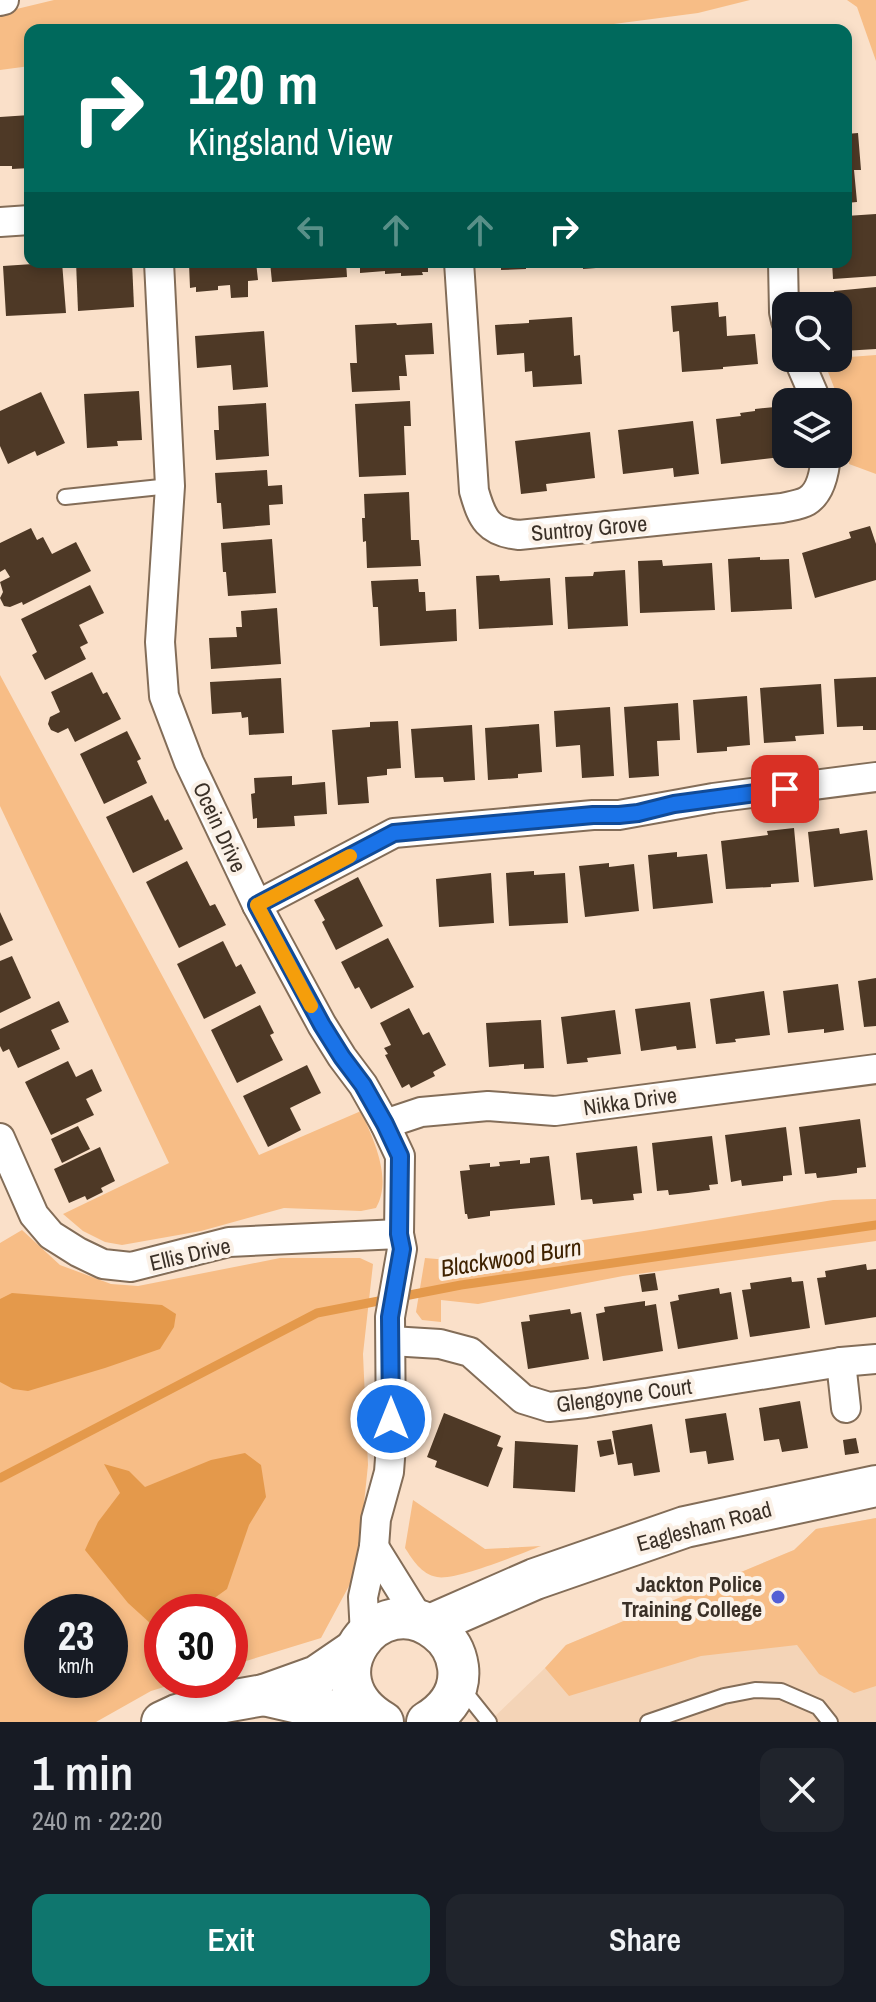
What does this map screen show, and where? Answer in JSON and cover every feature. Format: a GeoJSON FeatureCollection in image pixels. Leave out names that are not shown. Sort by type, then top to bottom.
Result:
{"type":"FeatureCollection","features":[{"type":"Feature","properties":{"kind":"main road","name":"Eaglesham Road"},"geometry":{"type":"LineString","coordinates":[[425,1623],[535,1579],[685,1527],[876,1486]]}},
{"type":"Feature","properties":{"kind":"main road"},"geometry":{"type":"LineString","coordinates":[[427,1722],[447,1706],[454,1695],[458,1679],[485,1625],[535,1579]]}},
{"type":"Feature","properties":{"kind":"main road"},"geometry":{"type":"LineString","coordinates":[[162,1722],[219,1703],[264,1695],[317,1676],[379,1624],[396,1619],[414,1619],[444,1636],[457,1658],[458,1679]]}},
{"type":"Feature","properties":{"kind":"main road"},"geometry":{"type":"LineString","coordinates":[[360,1642],[350,1667],[351,1684],[358,1701],[382,1722]]}},
{"type":"Feature","properties":{"kind":"main road"},"geometry":{"type":"LineString","coordinates":[[264,1695],[382,1722]]}},
{"type":"Feature","properties":{"kind":"street"},"geometry":{"type":"LineString","coordinates":[[0,222],[24,220]]}},
{"type":"Feature","properties":{"kind":"street","name":"Ocein Drive"},"geometry":{"type":"LineString","coordinates":[[159,268],[170,486],[160,642],[164,696],[189,762],[257,905],[322,1025],[363,1085],[400,1156],[399,1234],[402,1249],[390,1329],[389,1472],[376,1519],[374,1547],[363,1597],[360,1642]]}},
{"type":"Feature","properties":{"kind":"street","name":"Suntroy Grove"},"geometry":{"type":"LineString","coordinates":[[459,268],[474,491],[480,513],[494,528],[505,534],[519,535],[782,508],[806,502],[813,496],[824,468]]}},
{"type":"Feature","properties":{"kind":"street"},"geometry":{"type":"LineString","coordinates":[[783,268],[784,292]]}},
{"type":"Feature","properties":{"kind":"street"},"geometry":{"type":"LineString","coordinates":[[257,905],[394,833],[619,815],[722,796],[876,777]]}},
{"type":"Feature","properties":{"kind":"street","name":"Nikka Drive"},"geometry":{"type":"LineString","coordinates":[[385,1124],[421,1112],[488,1106],[555,1111],[876,1069]]}},
{"type":"Feature","properties":{"kind":"street","name":"Ellis Drive"},"geometry":{"type":"LineString","coordinates":[[0,1138],[34,1215],[51,1235],[103,1264],[131,1267],[229,1242],[399,1234]]}},
{"type":"Feature","properties":{"kind":"street","name":"Glengoyne Court"},"geometry":{"type":"LineString","coordinates":[[390,1329],[470,1352],[523,1399],[549,1407],[876,1359]]}},
{"type":"Feature","properties":{"kind":"street"},"geometry":{"type":"LineString","coordinates":[[841,1362],[846,1408]]}},
{"type":"Feature","properties":{"kind":"street"},"geometry":{"type":"LineString","coordinates":[[374,1547],[425,1623]]}},
{"type":"Feature","properties":{"kind":"lane"},"geometry":{"type":"LineString","coordinates":[[65,497],[170,486]]}},
{"type":"Feature","properties":{"kind":"lane"},"geometry":{"type":"LineString","coordinates":[[458,1679],[489,1722]]}},
{"type":"Feature","properties":{"kind":"lane"},"geometry":{"type":"LineString","coordinates":[[648,1722],[724,1696],[755,1690],[781,1691],[818,1707],[830,1722]]}},
{"type":"Feature","properties":{"kind":"shaded area"},"geometry":{"type":"Polygon","coordinates":[[[54,0],[750,0],[698,13],[614,24],[24,24],[24,67],[0,70],[0,13],[54,0]]]}},
{"type":"Feature","properties":{"kind":"shaded area"},"geometry":{"type":"Polygon","coordinates":[[[847,0],[876,0],[876,61],[857,7],[847,0]]]}},
{"type":"Feature","properties":{"kind":"shaded area"},"geometry":{"type":"Polygon","coordinates":[[[876,355],[876,474],[852,465],[852,388],[834,388],[828,372],[852,372],[852,357],[876,355]]]}},
{"type":"Feature","properties":{"kind":"shaded area"},"geometry":{"type":"Polygon","coordinates":[[[0,675],[259,1155],[361,1111],[376,1146],[382,1172],[381,1196],[376,1208],[361,1211],[284,1208],[201,1231],[122,1245],[105,1242],[83,1231],[63,1214],[169,1163],[0,806],[0,675]]]}},
{"type":"Feature","properties":{"kind":"shaded area"},"geometry":{"type":"Polygon","coordinates":[[[876,1199],[876,1241],[623,1276],[478,1304],[441,1300],[441,1322],[422,1320],[416,1312],[425,1258],[449,1260],[833,1200],[876,1199]]]}},
{"type":"Feature","properties":{"kind":"shaded area"},"geometry":{"type":"Polygon","coordinates":[[[22,1230],[60,1265],[111,1284],[138,1286],[280,1258],[360,1258],[373,1264],[363,1354],[368,1465],[357,1571],[321,1638],[248,1660],[248,1594],[144,1594],[144,1695],[96,1722],[0,1722],[0,1243],[22,1230]]]}},
{"type":"Feature","properties":{"kind":"shaded area"},"geometry":{"type":"Polygon","coordinates":[[[12,1293],[162,1305],[176,1314],[174,1327],[160,1349],[28,1391],[13,1389],[0,1382],[0,1299],[12,1293]]]}},
{"type":"Feature","properties":{"kind":"shaded area"},"geometry":{"type":"Polygon","coordinates":[[[245,1453],[261,1465],[266,1497],[249,1525],[227,1589],[220,1594],[144,1594],[144,1618],[128,1603],[128,1594],[121,1594],[85,1550],[98,1522],[120,1493],[104,1464],[129,1471],[145,1487],[211,1460],[245,1453]]]}},
{"type":"Feature","properties":{"kind":"shaded area"},"geometry":{"type":"Polygon","coordinates":[[[413,1500],[485,1549],[541,1546],[458,1575],[431,1575],[418,1566],[405,1548],[413,1500]]]}},
{"type":"Feature","properties":{"kind":"shaded area","name":"Jackton Police Training College"},"geometry":{"type":"Polygon","coordinates":[[[876,1518],[876,1722],[489,1722],[566,1645],[794,1550],[816,1529],[876,1518]]]}},
{"type":"Feature","properties":{"kind":"shaded area","name":"Jackton Police Training College"},"geometry":{"type":"Polygon","coordinates":[[[876,1518],[876,1686],[854,1693],[819,1674],[797,1645],[701,1656],[569,1696],[545,1668],[566,1645],[794,1550],[816,1529],[876,1518]]]}},
{"type":"Feature","properties":{"kind":"building"},"geometry":{"type":"Polygon","coordinates":[[[24,115],[24,168],[0,166],[0,117],[24,115]]]}},
{"type":"Feature","properties":{"kind":"building"},"geometry":{"type":"Polygon","coordinates":[[[858,133],[861,170],[854,170],[857,202],[852,202],[852,134],[858,133]]]}},
{"type":"Feature","properties":{"kind":"building"},"geometry":{"type":"Polygon","coordinates":[[[876,214],[876,276],[833,279],[832,268],[852,268],[852,216],[876,214]]]}},
{"type":"Feature","properties":{"kind":"building"},"geometry":{"type":"Polygon","coordinates":[[[3,266],[62,268],[66,313],[6,316],[3,266]]]}},
{"type":"Feature","properties":{"kind":"building"},"geometry":{"type":"Polygon","coordinates":[[[76,268],[132,268],[134,307],[78,311],[76,268]]]}},
{"type":"Feature","properties":{"kind":"building"},"geometry":{"type":"Polygon","coordinates":[[[189,268],[257,268],[258,280],[248,281],[248,297],[231,298],[230,285],[218,286],[218,290],[196,292],[196,287],[190,288],[189,268]]]}},
{"type":"Feature","properties":{"kind":"building"},"geometry":{"type":"Polygon","coordinates":[[[271,268],[346,268],[347,277],[272,282],[271,268]]]}},
{"type":"Feature","properties":{"kind":"building"},"geometry":{"type":"Polygon","coordinates":[[[360,268],[428,268],[428,272],[422,272],[423,275],[401,276],[401,273],[385,274],[385,271],[360,273],[360,268]]]}},
{"type":"Feature","properties":{"kind":"building"},"geometry":{"type":"Polygon","coordinates":[[[876,287],[876,349],[852,350],[852,292],[834,291],[876,287]]]}},
{"type":"Feature","properties":{"kind":"building"},"geometry":{"type":"Polygon","coordinates":[[[718,302],[719,317],[726,316],[727,336],[755,334],[758,364],[682,372],[679,331],[673,332],[671,306],[718,302]]]}},
{"type":"Feature","properties":{"kind":"building"},"geometry":{"type":"Polygon","coordinates":[[[572,317],[574,356],[580,355],[582,384],[533,387],[532,371],[525,372],[524,353],[497,355],[495,325],[572,317]]]}},
{"type":"Feature","properties":{"kind":"building"},"geometry":{"type":"Polygon","coordinates":[[[432,323],[434,354],[405,355],[407,376],[399,376],[400,390],[352,392],[350,363],[357,363],[355,325],[432,323]]]}},
{"type":"Feature","properties":{"kind":"building"},"geometry":{"type":"Polygon","coordinates":[[[264,331],[268,387],[233,390],[231,365],[197,368],[195,336],[264,331]]]}},
{"type":"Feature","properties":{"kind":"building"},"geometry":{"type":"Polygon","coordinates":[[[139,391],[142,440],[117,441],[118,446],[87,448],[84,394],[139,391]]]}},
{"type":"Feature","properties":{"kind":"building"},"geometry":{"type":"Polygon","coordinates":[[[41,392],[65,443],[37,456],[35,451],[8,464],[0,446],[0,411],[41,392]]]}},
{"type":"Feature","properties":{"kind":"building"},"geometry":{"type":"Polygon","coordinates":[[[410,401],[411,426],[404,426],[406,475],[359,477],[355,404],[410,401]]]}},
{"type":"Feature","properties":{"kind":"building"},"geometry":{"type":"Polygon","coordinates":[[[266,403],[269,456],[216,460],[214,430],[219,430],[218,406],[266,403]]]}},
{"type":"Feature","properties":{"kind":"building"},"geometry":{"type":"Polygon","coordinates":[[[772,407],[772,458],[721,464],[716,419],[741,416],[740,413],[772,407]]]}},
{"type":"Feature","properties":{"kind":"building"},"geometry":{"type":"Polygon","coordinates":[[[693,421],[699,474],[674,477],[673,468],[623,474],[618,430],[693,421]]]}},
{"type":"Feature","properties":{"kind":"building"},"geometry":{"type":"Polygon","coordinates":[[[590,432],[595,478],[546,484],[547,491],[521,494],[515,441],[590,432]]]}},
{"type":"Feature","properties":{"kind":"building"},"geometry":{"type":"Polygon","coordinates":[[[267,470],[268,486],[282,485],[283,504],[269,505],[270,525],[223,529],[215,473],[267,470]]]}},
{"type":"Feature","properties":{"kind":"building"},"geometry":{"type":"Polygon","coordinates":[[[409,492],[411,540],[419,540],[421,566],[367,568],[362,518],[365,518],[364,494],[409,492]]]}},
{"type":"Feature","properties":{"kind":"building"},"geometry":{"type":"Polygon","coordinates":[[[870,526],[876,544],[876,580],[815,598],[802,553],[851,538],[849,532],[870,526]]]}},
{"type":"Feature","properties":{"kind":"building"},"geometry":{"type":"Polygon","coordinates":[[[31,528],[37,540],[43,537],[52,554],[76,542],[91,571],[23,605],[22,602],[4,606],[0,598],[3,592],[0,582],[10,577],[5,569],[0,572],[0,543],[31,528]]]}},
{"type":"Feature","properties":{"kind":"building"},"geometry":{"type":"Polygon","coordinates":[[[272,539],[276,593],[228,596],[221,543],[272,539]]]}},
{"type":"Feature","properties":{"kind":"building"},"geometry":{"type":"Polygon","coordinates":[[[760,557],[760,560],[789,559],[792,609],[731,612],[728,559],[760,557]]]}},
{"type":"Feature","properties":{"kind":"building"},"geometry":{"type":"Polygon","coordinates":[[[662,560],[663,566],[712,563],[715,610],[640,613],[638,561],[662,560]]]}},
{"type":"Feature","properties":{"kind":"building"},"geometry":{"type":"Polygon","coordinates":[[[625,570],[628,626],[568,629],[565,577],[625,570]]]}},
{"type":"Feature","properties":{"kind":"building"},"geometry":{"type":"Polygon","coordinates":[[[499,575],[500,581],[550,578],[553,625],[479,629],[476,576],[499,575]]]}},
{"type":"Feature","properties":{"kind":"building"},"geometry":{"type":"Polygon","coordinates":[[[418,579],[419,592],[425,592],[426,611],[456,609],[457,641],[380,646],[378,607],[373,607],[371,581],[418,579]]]}},
{"type":"Feature","properties":{"kind":"building"},"geometry":{"type":"Polygon","coordinates":[[[90,585],[104,613],[79,625],[88,643],[80,647],[86,659],[45,680],[32,655],[37,652],[21,619],[90,585]]]}},
{"type":"Feature","properties":{"kind":"building"},"geometry":{"type":"Polygon","coordinates":[[[277,608],[281,664],[211,669],[209,638],[237,637],[236,627],[242,627],[241,611],[277,608]]]}},
{"type":"Feature","properties":{"kind":"building"},"geometry":{"type":"Polygon","coordinates":[[[92,672],[121,719],[75,742],[68,728],[58,733],[51,730],[48,724],[50,717],[60,712],[51,692],[92,672]]]}},
{"type":"Feature","properties":{"kind":"building"},"geometry":{"type":"Polygon","coordinates":[[[876,677],[876,730],[863,730],[863,726],[837,727],[834,679],[876,677]]]}},
{"type":"Feature","properties":{"kind":"building"},"geometry":{"type":"Polygon","coordinates":[[[281,678],[284,733],[249,735],[248,717],[242,718],[241,712],[212,714],[210,682],[281,678]]]}},
{"type":"Feature","properties":{"kind":"building"},"geometry":{"type":"Polygon","coordinates":[[[821,684],[824,734],[795,736],[796,741],[764,743],[760,688],[821,684]]]}},
{"type":"Feature","properties":{"kind":"building"},"geometry":{"type":"Polygon","coordinates":[[[747,696],[750,745],[727,747],[727,751],[697,753],[693,700],[747,696]]]}},
{"type":"Feature","properties":{"kind":"building"},"geometry":{"type":"Polygon","coordinates":[[[678,703],[680,740],[657,741],[659,776],[629,778],[624,707],[678,703]]]}},
{"type":"Feature","properties":{"kind":"building"},"geometry":{"type":"Polygon","coordinates":[[[610,707],[614,776],[582,778],[580,745],[556,747],[554,711],[610,707]]]}},
{"type":"Feature","properties":{"kind":"building"},"geometry":{"type":"Polygon","coordinates":[[[398,721],[401,768],[387,769],[387,775],[367,777],[369,803],[338,805],[332,730],[370,727],[370,722],[398,721]]]}},
{"type":"Feature","properties":{"kind":"building"},"geometry":{"type":"Polygon","coordinates":[[[539,724],[542,772],[518,774],[518,778],[488,780],[485,728],[539,724]]]}},
{"type":"Feature","properties":{"kind":"building"},"geometry":{"type":"Polygon","coordinates":[[[472,725],[475,780],[444,782],[443,777],[415,778],[411,729],[472,725]]]}},
{"type":"Feature","properties":{"kind":"building"},"geometry":{"type":"Polygon","coordinates":[[[127,731],[141,759],[137,761],[147,783],[104,804],[80,754],[127,731]]]}},
{"type":"Feature","properties":{"kind":"building"},"geometry":{"type":"Polygon","coordinates":[[[292,776],[292,785],[325,782],[327,814],[294,816],[295,826],[257,828],[251,794],[255,793],[254,778],[292,776]]]}},
{"type":"Feature","properties":{"kind":"building"},"geometry":{"type":"Polygon","coordinates":[[[152,795],[183,849],[133,873],[106,817],[152,795]]]}},
{"type":"Feature","properties":{"kind":"building"},"geometry":{"type":"Polygon","coordinates":[[[794,828],[799,882],[726,889],[721,841],[794,828]]]}},
{"type":"Feature","properties":{"kind":"building"},"geometry":{"type":"Polygon","coordinates":[[[839,828],[840,834],[867,830],[873,880],[814,887],[808,832],[839,828]]]}},
{"type":"Feature","properties":{"kind":"building"},"geometry":{"type":"Polygon","coordinates":[[[677,852],[677,857],[707,854],[713,903],[653,909],[648,855],[677,852]]]}},
{"type":"Feature","properties":{"kind":"building"},"geometry":{"type":"Polygon","coordinates":[[[187,861],[210,906],[215,904],[226,925],[179,948],[146,882],[187,861]]]}},
{"type":"Feature","properties":{"kind":"building"},"geometry":{"type":"Polygon","coordinates":[[[609,863],[609,867],[634,864],[639,911],[585,917],[579,866],[609,863]]]}},
{"type":"Feature","properties":{"kind":"building"},"geometry":{"type":"Polygon","coordinates":[[[534,871],[534,875],[565,873],[568,923],[509,926],[506,873],[534,871]]]}},
{"type":"Feature","properties":{"kind":"building"},"geometry":{"type":"Polygon","coordinates":[[[491,873],[494,923],[439,927],[436,879],[491,873]]]}},
{"type":"Feature","properties":{"kind":"building"},"geometry":{"type":"Polygon","coordinates":[[[358,877],[383,926],[336,950],[314,900],[358,877]]]}},
{"type":"Feature","properties":{"kind":"building"},"geometry":{"type":"Polygon","coordinates":[[[0,912],[13,940],[0,946],[0,912]]]}},
{"type":"Feature","properties":{"kind":"building"},"geometry":{"type":"Polygon","coordinates":[[[388,938],[414,987],[371,1009],[359,987],[355,989],[341,962],[388,938]]]}},
{"type":"Feature","properties":{"kind":"building"},"geometry":{"type":"Polygon","coordinates":[[[223,941],[236,967],[241,964],[256,993],[204,1019],[177,964],[223,941]]]}},
{"type":"Feature","properties":{"kind":"building"},"geometry":{"type":"Polygon","coordinates":[[[12,956],[31,998],[0,1013],[0,961],[12,956]]]}},
{"type":"Feature","properties":{"kind":"building"},"geometry":{"type":"Polygon","coordinates":[[[876,978],[876,1026],[864,1027],[858,981],[876,978]]]}},
{"type":"Feature","properties":{"kind":"building"},"geometry":{"type":"Polygon","coordinates":[[[838,984],[844,1030],[788,1033],[783,991],[838,984]]]}},
{"type":"Feature","properties":{"kind":"building"},"geometry":{"type":"Polygon","coordinates":[[[764,991],[770,1035],[716,1044],[710,999],[764,991]]]}},
{"type":"Feature","properties":{"kind":"building"},"geometry":{"type":"Polygon","coordinates":[[[59,1001],[69,1022],[51,1030],[60,1049],[18,1068],[9,1049],[3,1052],[0,1046],[0,1029],[59,1001]]]}},
{"type":"Feature","properties":{"kind":"building"},"geometry":{"type":"Polygon","coordinates":[[[690,1002],[696,1048],[677,1050],[676,1046],[641,1051],[635,1009],[690,1002]]]}},
{"type":"Feature","properties":{"kind":"building"},"geometry":{"type":"Polygon","coordinates":[[[260,1005],[283,1060],[237,1083],[211,1030],[260,1005]]]}},
{"type":"Feature","properties":{"kind":"building"},"geometry":{"type":"Polygon","coordinates":[[[409,1008],[423,1035],[429,1032],[446,1065],[433,1072],[435,1076],[411,1088],[409,1084],[402,1088],[385,1055],[388,1054],[384,1048],[391,1045],[380,1023],[409,1008]]]}},
{"type":"Feature","properties":{"kind":"building"},"geometry":{"type":"Polygon","coordinates":[[[615,1010],[621,1054],[567,1064],[561,1017],[615,1010]]]}},
{"type":"Feature","properties":{"kind":"building"},"geometry":{"type":"Polygon","coordinates":[[[541,1020],[544,1068],[524,1069],[524,1064],[489,1067],[486,1023],[541,1020]]]}},
{"type":"Feature","properties":{"kind":"building"},"geometry":{"type":"Polygon","coordinates":[[[68,1061],[76,1077],[92,1069],[102,1091],[86,1099],[94,1115],[51,1135],[25,1082],[68,1061]]]}},
{"type":"Feature","properties":{"kind":"building"},"geometry":{"type":"Polygon","coordinates":[[[307,1065],[321,1093],[290,1108],[301,1130],[268,1147],[243,1096],[307,1065]]]}},
{"type":"Feature","properties":{"kind":"building"},"geometry":{"type":"Polygon","coordinates":[[[860,1119],[866,1167],[857,1168],[857,1173],[836,1176],[817,1178],[816,1173],[805,1174],[799,1127],[860,1119]]]}},
{"type":"Feature","properties":{"kind":"building"},"geometry":{"type":"Polygon","coordinates":[[[78,1126],[90,1149],[62,1163],[51,1139],[78,1126]]]}},
{"type":"Feature","properties":{"kind":"building"},"geometry":{"type":"Polygon","coordinates":[[[786,1127],[792,1175],[783,1176],[783,1181],[742,1186],[741,1180],[731,1182],[725,1135],[786,1127]]]}},
{"type":"Feature","properties":{"kind":"building"},"geometry":{"type":"Polygon","coordinates":[[[712,1136],[718,1184],[709,1185],[710,1190],[688,1193],[669,1195],[668,1190],[657,1191],[652,1143],[712,1136]]]}},
{"type":"Feature","properties":{"kind":"building"},"geometry":{"type":"Polygon","coordinates":[[[637,1146],[642,1193],[633,1194],[634,1200],[593,1204],[592,1199],[581,1200],[576,1153],[637,1146]]]}},
{"type":"Feature","properties":{"kind":"building"},"geometry":{"type":"Polygon","coordinates":[[[100,1147],[115,1181],[87,1200],[85,1196],[69,1203],[54,1169],[100,1147]]]}},
{"type":"Feature","properties":{"kind":"building"},"geometry":{"type":"Polygon","coordinates":[[[549,1156],[555,1205],[490,1211],[490,1216],[468,1219],[460,1171],[470,1170],[469,1165],[490,1163],[490,1167],[500,1166],[499,1162],[520,1160],[520,1164],[530,1163],[530,1158],[549,1156]]]}},
{"type":"Feature","properties":{"kind":"building"},"geometry":{"type":"Polygon","coordinates":[[[866,1264],[867,1270],[876,1269],[876,1317],[825,1325],[817,1278],[826,1277],[825,1271],[866,1264]]]}},
{"type":"Feature","properties":{"kind":"building"},"geometry":{"type":"Polygon","coordinates":[[[655,1273],[658,1290],[642,1292],[639,1275],[655,1273]]]}},
{"type":"Feature","properties":{"kind":"building"},"geometry":{"type":"Polygon","coordinates":[[[791,1277],[792,1282],[803,1281],[810,1328],[750,1337],[742,1290],[751,1289],[750,1283],[791,1277]]]}},
{"type":"Feature","properties":{"kind":"building"},"geometry":{"type":"Polygon","coordinates":[[[719,1288],[720,1294],[731,1292],[738,1339],[678,1349],[670,1302],[679,1300],[678,1295],[719,1288]]]}},
{"type":"Feature","properties":{"kind":"building"},"geometry":{"type":"Polygon","coordinates":[[[645,1301],[645,1306],[656,1304],[663,1351],[603,1361],[596,1314],[605,1312],[604,1307],[645,1301]]]}},
{"type":"Feature","properties":{"kind":"building"},"geometry":{"type":"Polygon","coordinates":[[[570,1309],[571,1314],[581,1312],[589,1359],[528,1369],[521,1322],[530,1321],[529,1315],[570,1309]]]}},
{"type":"Feature","properties":{"kind":"building"},"geometry":{"type":"Polygon","coordinates":[[[800,1401],[808,1448],[782,1452],[779,1439],[764,1441],[759,1408],[800,1401]]]}},
{"type":"Feature","properties":{"kind":"building"},"geometry":{"type":"Polygon","coordinates":[[[444,1413],[501,1436],[497,1446],[503,1448],[488,1487],[435,1467],[437,1461],[427,1457],[444,1413]]]}},
{"type":"Feature","properties":{"kind":"building"},"geometry":{"type":"Polygon","coordinates":[[[726,1413],[734,1460],[708,1464],[706,1451],[690,1453],[685,1419],[726,1413]]]}},
{"type":"Feature","properties":{"kind":"building"},"geometry":{"type":"Polygon","coordinates":[[[652,1424],[660,1472],[634,1476],[632,1463],[618,1465],[612,1431],[652,1424]]]}},
{"type":"Feature","properties":{"kind":"building"},"geometry":{"type":"Polygon","coordinates":[[[856,1438],[859,1453],[845,1455],[843,1440],[856,1438]]]}},
{"type":"Feature","properties":{"kind":"building"},"geometry":{"type":"Polygon","coordinates":[[[611,1439],[614,1454],[600,1457],[597,1441],[611,1439]]]}},
{"type":"Feature","properties":{"kind":"building"},"geometry":{"type":"Polygon","coordinates":[[[515,1441],[578,1445],[575,1492],[513,1488],[515,1441]]]}},
{"type":"Feature","properties":{"kind":"waterway","name":"Blackwood Burn"},"geometry":{"type":"LineString","coordinates":[[0,1478],[317,1313],[461,1285],[876,1225]]}},
{"type":"Feature","properties":{"kind":"slow traffic"},"geometry":{"type":"LineString","coordinates":[[311,1006],[257,905],[350,856]]}},
{"type":"Feature","properties":{"kind":"place","name":"Jackton Police Training College"},"geometry":{"type":"Point","coordinates":[778,1597]}},
{"type":"Feature","properties":{"kind":"route"},"geometry":{"type":"LineString","coordinates":[[391,1419],[390,1317],[402,1249],[399,1234],[400,1156],[363,1085],[322,1025],[257,905],[394,833],[638,813],[657,807],[785,789]]}}]}
